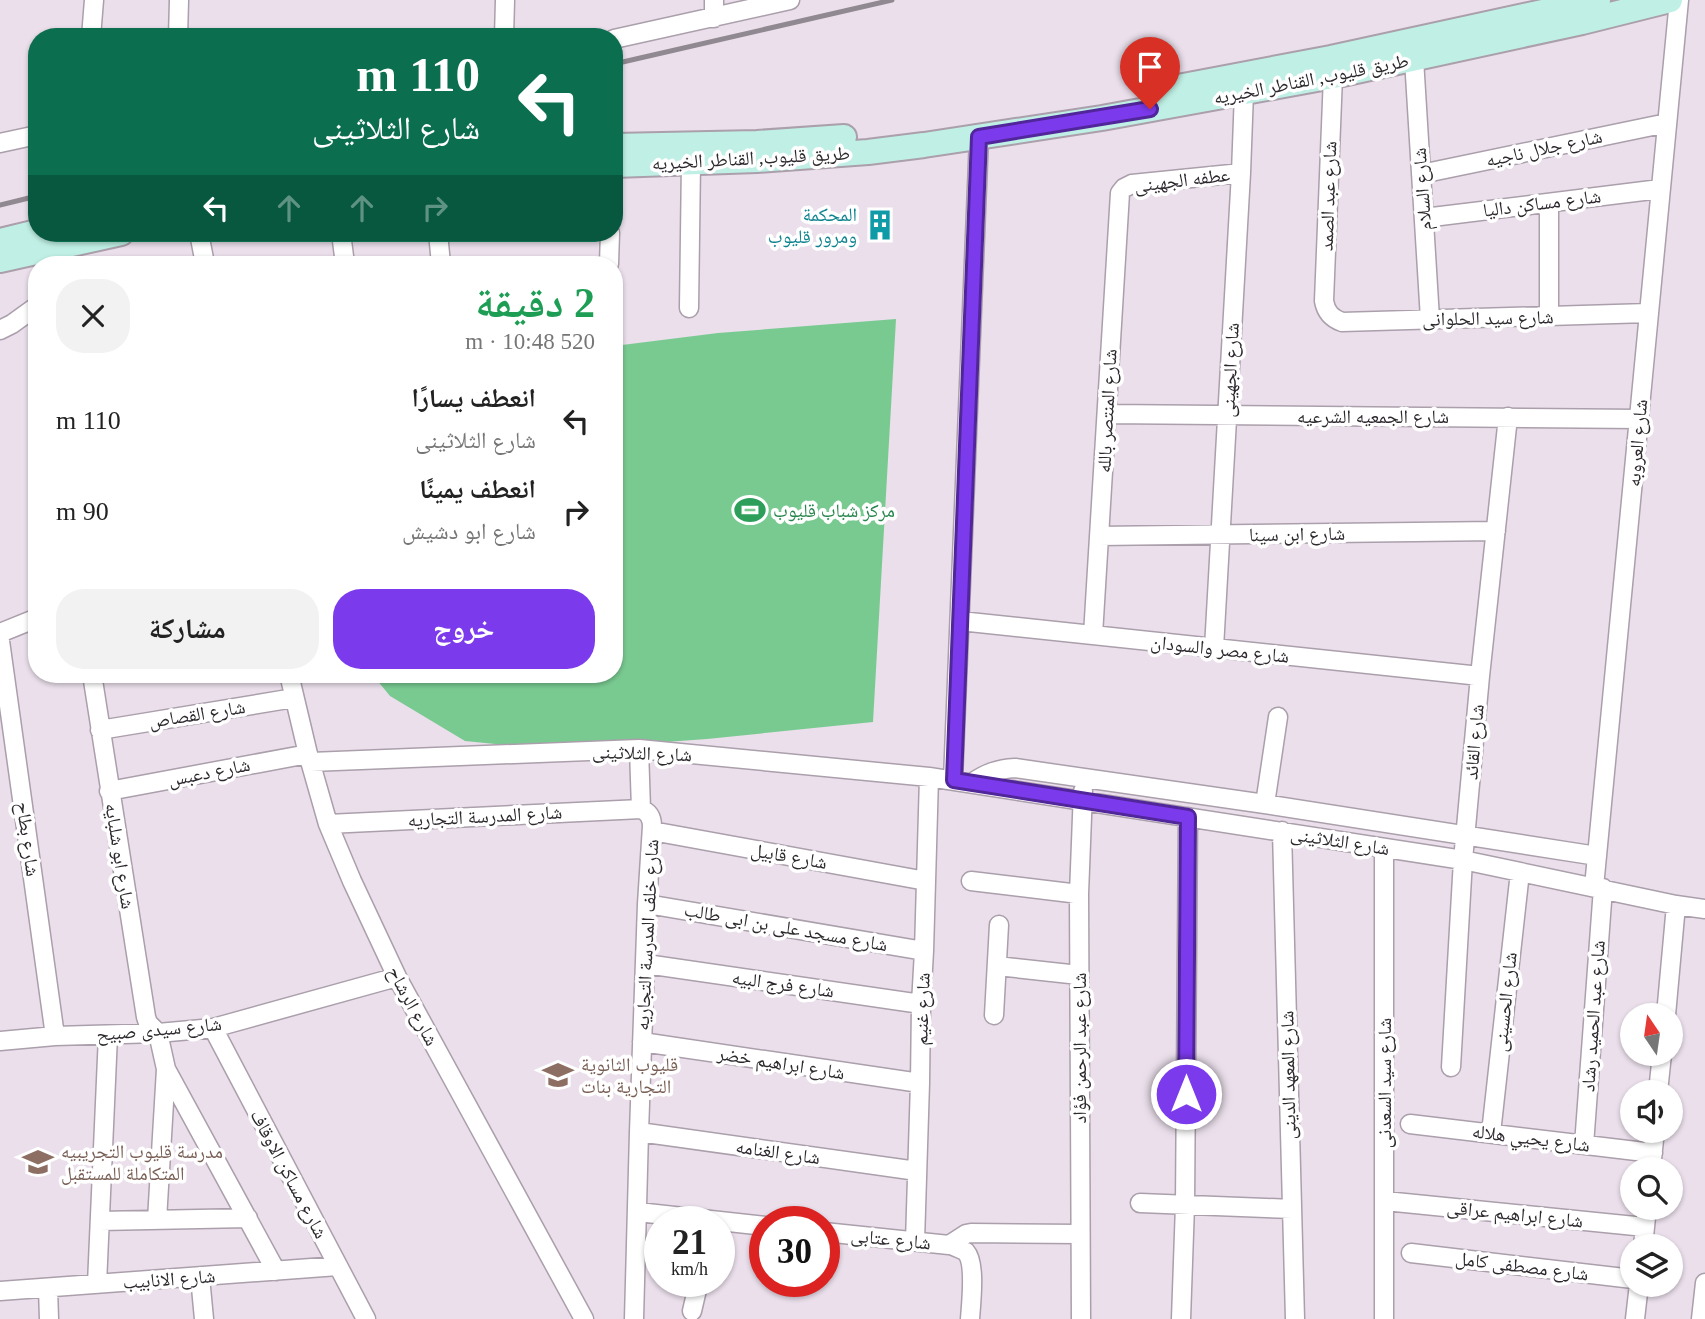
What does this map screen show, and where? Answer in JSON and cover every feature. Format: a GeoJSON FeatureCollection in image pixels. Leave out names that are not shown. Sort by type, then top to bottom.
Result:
{"type":"FeatureCollection","features":[{"type":"Feature","properties":{"kind":"main road","name":"طريق قليوب, القناطر الخيريه"},"geometry":{"type":"LineString","coordinates":[[623,146],[813,140],[958,123],[1098,102],[1331,58],[1598,0]]}},
{"type":"Feature","properties":{"kind":"main road","name":"طريق قليوب, القناطر الخيريه"},"geometry":{"type":"LineString","coordinates":[[623,165],[826,156],[910,147],[1102,118],[1333,76],[1582,22],[1670,0]]}},
{"type":"Feature","properties":{"kind":"main road"},"geometry":{"type":"LineString","coordinates":[[0,241],[28,234]]}},
{"type":"Feature","properties":{"kind":"main road"},"geometry":{"type":"LineString","coordinates":[[43,256],[65,254],[97,242]]}},
{"type":"Feature","properties":{"kind":"main road"},"geometry":{"type":"LineString","coordinates":[[0,260],[28,257]]}},
{"type":"Feature","properties":{"kind":"street"},"geometry":{"type":"LineString","coordinates":[[92,28],[94,0]]}},
{"type":"Feature","properties":{"kind":"street"},"geometry":{"type":"LineString","coordinates":[[178,28],[179,0]]}},
{"type":"Feature","properties":{"kind":"street"},"geometry":{"type":"LineString","coordinates":[[504,28],[505,0]]}},
{"type":"Feature","properties":{"kind":"street"},"geometry":{"type":"LineString","coordinates":[[623,36],[714,9],[790,0]]}},
{"type":"Feature","properties":{"kind":"street","name":"شارع العروبه"},"geometry":{"type":"LineString","coordinates":[[1598,888],[1597,856],[1679,0]]}},
{"type":"Feature","properties":{"kind":"street","name":"شارع السلام"},"geometry":{"type":"LineString","coordinates":[[1414,59],[1430,319]]}},
{"type":"Feature","properties":{"kind":"street","name":"شارع عبد الصمد"},"geometry":{"type":"LineString","coordinates":[[1329,315],[1324,300],[1333,76]]}},
{"type":"Feature","properties":{"kind":"street","name":"شارع الجهينى"},"geometry":{"type":"LineString","coordinates":[[1214,648],[1244,92]]}},
{"type":"Feature","properties":{"kind":"street","name":"شارع جلال ناجيه"},"geometry":{"type":"LineString","coordinates":[[1421,174],[1667,122]]}},
{"type":"Feature","properties":{"kind":"street"},"geometry":{"type":"LineString","coordinates":[[0,143],[28,137]]}},
{"type":"Feature","properties":{"kind":"street"},"geometry":{"type":"LineString","coordinates":[[954,780],[979,137]]}},
{"type":"Feature","properties":{"kind":"street"},"geometry":{"type":"LineString","coordinates":[[689,308],[691,163]]}},
{"type":"Feature","properties":{"kind":"street","name":"عطفه الجهينى"},"geometry":{"type":"LineString","coordinates":[[1124,188],[1132,184],[1241,173]]}},
{"type":"Feature","properties":{"kind":"street","name":"شارع المنتصر بالله"},"geometry":{"type":"LineString","coordinates":[[1093,635],[1119,200],[1124,188]]}},
{"type":"Feature","properties":{"kind":"street","name":"شارع مساكن داليا"},"geometry":{"type":"LineString","coordinates":[[1424,218],[1660,189]]}},
{"type":"Feature","properties":{"kind":"street"},"geometry":{"type":"LineString","coordinates":[[1549,203],[1549,316]]}},
{"type":"Feature","properties":{"kind":"street"},"geometry":{"type":"LineString","coordinates":[[0,330],[28,312]]}},
{"type":"Feature","properties":{"kind":"street","name":"شارع سيد الحلوانى"},"geometry":{"type":"LineString","coordinates":[[1329,315],[1342,321],[1648,313]]}},
{"type":"Feature","properties":{"kind":"street","name":"شارع الجمعيه الشرعيه"},"geometry":{"type":"LineString","coordinates":[[1107,414],[1640,419]]}},
{"type":"Feature","properties":{"kind":"street","name":"شارع القائد"},"geometry":{"type":"LineString","coordinates":[[1451,1067],[1466,835],[1508,417]]}},
{"type":"Feature","properties":{"kind":"street","name":"شارع ابن سينا"},"geometry":{"type":"LineString","coordinates":[[1099,536],[1496,531]]}},
{"type":"Feature","properties":{"kind":"street","name":"شارع مصر والسودان"},"geometry":{"type":"LineString","coordinates":[[960,621],[1480,676]]}},
{"type":"Feature","properties":{"kind":"street"},"geometry":{"type":"LineString","coordinates":[[0,633],[28,622]]}},
{"type":"Feature","properties":{"kind":"street","name":"شارع بطاح"},"geometry":{"type":"LineString","coordinates":[[0,641],[55,1036]]}},
{"type":"Feature","properties":{"kind":"street","name":"شارع ابو شلبايه"},"geometry":{"type":"LineString","coordinates":[[93,683],[146,1017],[158,1033],[166,1069]]}},
{"type":"Feature","properties":{"kind":"street","name":"شارع الرشاح"},"geometry":{"type":"LineString","coordinates":[[291,683],[328,824],[352,881],[397,977],[584,1319]]}},
{"type":"Feature","properties":{"kind":"street","name":"شارع القصاص"},"geometry":{"type":"LineString","coordinates":[[100,730],[294,698]]}},
{"type":"Feature","properties":{"kind":"street"},"geometry":{"type":"LineString","coordinates":[[1265,804],[1278,717]]}},
{"type":"Feature","properties":{"kind":"street"},"geometry":{"type":"LineString","coordinates":[[639,749],[641,809]]}},
{"type":"Feature","properties":{"kind":"street","name":"شارع الثلاثينى"},"geometry":{"type":"LineString","coordinates":[[309,758],[639,749],[929,777],[1464,860],[1705,909]]}},
{"type":"Feature","properties":{"kind":"street","name":"شارع دعبس"},"geometry":{"type":"LineString","coordinates":[[109,791],[309,758]]}},
{"type":"Feature","properties":{"kind":"street","name":"شارع الثلاثينى"},"geometry":{"type":"LineString","coordinates":[[972,783],[999,769],[1015,768],[1597,856]]}},
{"type":"Feature","properties":{"kind":"street","name":"شارع غنيم"},"geometry":{"type":"LineString","coordinates":[[915,1241],[929,777]]}},
{"type":"Feature","properties":{"kind":"street","name":"شارع عبد الرحمن فؤاد"},"geometry":{"type":"LineString","coordinates":[[1081,1319],[1079,894],[1083,778]]}},
{"type":"Feature","properties":{"kind":"street","name":"شارع المدرسة التجاريه"},"geometry":{"type":"LineString","coordinates":[[328,824],[641,809]]}},
{"type":"Feature","properties":{"kind":"street","name":"شارع خلف المدرسة التجاريه"},"geometry":{"type":"LineString","coordinates":[[634,1319],[642,1042],[652,831],[649,814],[641,809]]}},
{"type":"Feature","properties":{"kind":"street"},"geometry":{"type":"LineString","coordinates":[[1181,1319],[1185,1205],[1188,817]]}},
{"type":"Feature","properties":{"kind":"street","name":"شارع قابيل"},"geometry":{"type":"LineString","coordinates":[[652,831],[926,881]]}},
{"type":"Feature","properties":{"kind":"street","name":"شارع المعهد الدينى"},"geometry":{"type":"LineString","coordinates":[[1282,831],[1295,1319]]}},
{"type":"Feature","properties":{"kind":"street","name":"شارع سيد السعدنى"},"geometry":{"type":"LineString","coordinates":[[1384,848],[1384,1319]]}},
{"type":"Feature","properties":{"kind":"street","name":"شارع الحسينى"},"geometry":{"type":"LineString","coordinates":[[1491,1133],[1520,872]]}},
{"type":"Feature","properties":{"kind":"street"},"geometry":{"type":"LineString","coordinates":[[971,881],[1079,894]]}},
{"type":"Feature","properties":{"kind":"street","name":"شارع عبد الحميد رشاد"},"geometry":{"type":"LineString","coordinates":[[1584,1145],[1598,888]]}},
{"type":"Feature","properties":{"kind":"street","name":"شارع مسجد على بن ابى طالب"},"geometry":{"type":"LineString","coordinates":[[648,904],[924,951]]}},
{"type":"Feature","properties":{"kind":"street"},"geometry":{"type":"LineString","coordinates":[[1667,1003],[1676,905]]}},
{"type":"Feature","properties":{"kind":"street"},"geometry":{"type":"LineString","coordinates":[[995,1015],[999,925]]}},
{"type":"Feature","properties":{"kind":"street","name":"شارع فرج البيه"},"geometry":{"type":"LineString","coordinates":[[646,964],[921,1004]]}},
{"type":"Feature","properties":{"kind":"street"},"geometry":{"type":"LineString","coordinates":[[997,966],[1079,975]]}},
{"type":"Feature","properties":{"kind":"street","name":"شارع سيدى صبيح"},"geometry":{"type":"LineString","coordinates":[[0,1041],[213,1028],[397,977]]}},
{"type":"Feature","properties":{"kind":"street","name":"شارع مساكن الاوقاف"},"geometry":{"type":"LineString","coordinates":[[213,1028],[366,1319]]}},
{"type":"Feature","properties":{"kind":"street"},"geometry":{"type":"LineString","coordinates":[[97,1284],[108,1035]]}},
{"type":"Feature","properties":{"kind":"street","name":"شارع ابراهيم خضر"},"geometry":{"type":"LineString","coordinates":[[642,1042],[920,1083]]}},
{"type":"Feature","properties":{"kind":"street"},"geometry":{"type":"LineString","coordinates":[[166,1069],[276,1271]]}},
{"type":"Feature","properties":{"kind":"street"},"geometry":{"type":"LineString","coordinates":[[157,1220],[166,1069]]}},
{"type":"Feature","properties":{"kind":"street","name":"شارع يحيي هلاله"},"geometry":{"type":"LineString","coordinates":[[1410,1124],[1584,1145],[1635,1157]]}},
{"type":"Feature","properties":{"kind":"street","name":"شارع الغنامه"},"geometry":{"type":"LineString","coordinates":[[639,1132],[917,1171]]}},
{"type":"Feature","properties":{"kind":"street","name":"شارع ابراهيم عراقى"},"geometry":{"type":"LineString","coordinates":[[1385,1201],[1646,1227]]}},
{"type":"Feature","properties":{"kind":"street"},"geometry":{"type":"LineString","coordinates":[[1140,1203],[1292,1209]]}},
{"type":"Feature","properties":{"kind":"street"},"geometry":{"type":"LineString","coordinates":[[638,1212],[644,1213]]}},
{"type":"Feature","properties":{"kind":"street"},"geometry":{"type":"LineString","coordinates":[[100,1221],[248,1218]]}},
{"type":"Feature","properties":{"kind":"street"},"geometry":{"type":"LineString","coordinates":[[1645,1234],[1646,1220]]}},
{"type":"Feature","properties":{"kind":"street","name":"شارع عتابى"},"geometry":{"type":"LineString","coordinates":[[840,1234],[951,1245],[968,1233],[1080,1234]]}},
{"type":"Feature","properties":{"kind":"street"},"geometry":{"type":"LineString","coordinates":[[951,1245],[966,1252],[970,1262],[970,1319]]}},
{"type":"Feature","properties":{"kind":"street","name":"شارع مصطفى كامل"},"geometry":{"type":"LineString","coordinates":[[1411,1253],[1620,1277]]}},
{"type":"Feature","properties":{"kind":"street","name":"شارع الانابيب"},"geometry":{"type":"LineString","coordinates":[[0,1291],[338,1266]]}},
{"type":"Feature","properties":{"kind":"street"},"geometry":{"type":"LineString","coordinates":[[200,1277],[204,1319]]}},
{"type":"Feature","properties":{"kind":"street"},"geometry":{"type":"LineString","coordinates":[[1701,1319],[1705,1283]]}},
{"type":"Feature","properties":{"kind":"street"},"geometry":{"type":"LineString","coordinates":[[48,1288],[49,1319]]}},
{"type":"Feature","properties":{"kind":"street"},"geometry":{"type":"LineString","coordinates":[[692,1311],[695,1297]]}},
{"type":"Feature","properties":{"kind":"street"},"geometry":{"type":"LineString","coordinates":[[1635,1319],[1638,1297]]}},
{"type":"Feature","properties":{"kind":"green space","name":"مركز شباب قليوب"},"geometry":{"type":"Polygon","coordinates":[[[896,319],[873,722],[707,739],[555,750],[465,741],[390,696],[379,683],[623,683],[623,345],[718,333],[896,319]]]}},
{"type":"Feature","properties":{"kind":"railway"},"geometry":{"type":"LineString","coordinates":[[623,62],[892,0]]}},
{"type":"Feature","properties":{"kind":"railway"},"geometry":{"type":"LineString","coordinates":[[0,205],[28,198]]}},
{"type":"Feature","properties":{"kind":"place","name":"المحكمة ومرور قليوب"},"geometry":{"type":"Point","coordinates":[880,225]}},
{"type":"Feature","properties":{"kind":"place","name":"مركز شباب قليوب"},"geometry":{"type":"Point","coordinates":[750,510]}},
{"type":"Feature","properties":{"kind":"place","name":"قليوب الثانوية التجارية بنات"},"geometry":{"type":"Point","coordinates":[558,1075]}},
{"type":"Feature","properties":{"kind":"place","name":"مدرسة قليوب التجريبيه المتكاملة للمستقبل"},"geometry":{"type":"Point","coordinates":[38,1162]}},
{"type":"Feature","properties":{"kind":"route"},"geometry":{"type":"LineString","coordinates":[[1150,109],[979,137],[954,780],[1188,817],[1186,1094]]}}]}
